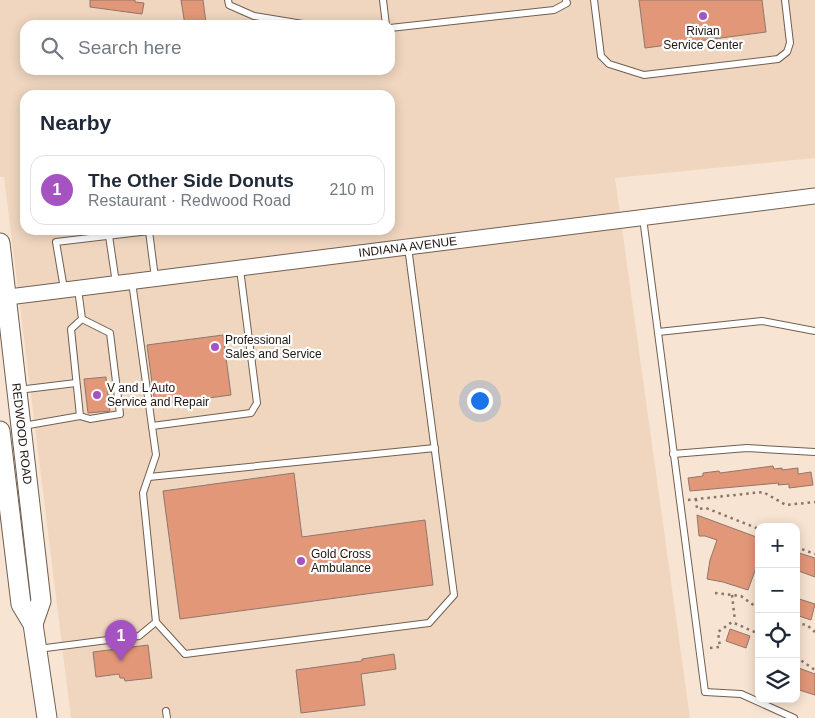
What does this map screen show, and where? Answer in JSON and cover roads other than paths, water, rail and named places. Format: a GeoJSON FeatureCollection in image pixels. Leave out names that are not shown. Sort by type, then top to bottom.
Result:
{"type":"FeatureCollection","features":[{"type":"Feature","properties":{"kind":"main road","name":"REDWOOD ROAD"},"geometry":{"type":"LineString","coordinates":[[0,243],[3,297],[17,390],[41,601],[33,624]]}},
{"type":"Feature","properties":{"kind":"main road","name":"REDWOOD ROAD"},"geometry":{"type":"LineString","coordinates":[[0,432],[21,604],[33,624],[47,718]]}},
{"type":"Feature","properties":{"kind":"street","name":"INDIANA AVENUE"},"geometry":{"type":"LineString","coordinates":[[3,297],[815,196]]}},
{"type":"Feature","properties":{"kind":"lane"},"geometry":{"type":"LineString","coordinates":[[228,0],[229,5],[254,16],[278,20]]}},
{"type":"Feature","properties":{"kind":"lane"},"geometry":{"type":"LineString","coordinates":[[383,0],[385,20]]}},
{"type":"Feature","properties":{"kind":"lane"},"geometry":{"type":"LineString","coordinates":[[395,27],[554,10],[566,3],[566,0]]}},
{"type":"Feature","properties":{"kind":"lane"},"geometry":{"type":"LineString","coordinates":[[594,0],[601,56],[610,64],[644,75],[778,59],[788,52],[790,43],[785,0]]}},
{"type":"Feature","properties":{"kind":"lane"},"geometry":{"type":"LineString","coordinates":[[643,217],[705,692],[742,694],[794,718]]}},
{"type":"Feature","properties":{"kind":"lane"},"geometry":{"type":"LineString","coordinates":[[21,426],[80,416],[90,419],[120,414],[110,333],[82,319],[56,242],[117,235]]}},
{"type":"Feature","properties":{"kind":"lane"},"geometry":{"type":"LineString","coordinates":[[150,235],[155,278]]}},
{"type":"Feature","properties":{"kind":"lane"},"geometry":{"type":"LineString","coordinates":[[109,236],[116,284]]}},
{"type":"Feature","properties":{"kind":"lane"},"geometry":{"type":"LineString","coordinates":[[132,281],[156,455],[143,493],[156,622],[185,654],[429,623],[454,595],[408,246]]}},
{"type":"Feature","properties":{"kind":"lane"},"geometry":{"type":"LineString","coordinates":[[152,426],[251,414],[257,403],[240,267]]}},
{"type":"Feature","properties":{"kind":"lane"},"geometry":{"type":"LineString","coordinates":[[80,416],[71,329],[82,319]]}},
{"type":"Feature","properties":{"kind":"lane"},"geometry":{"type":"LineString","coordinates":[[658,332],[762,321],[815,332]]}},
{"type":"Feature","properties":{"kind":"lane"},"geometry":{"type":"LineString","coordinates":[[17,390],[76,383]]}},
{"type":"Feature","properties":{"kind":"lane"},"geometry":{"type":"LineString","coordinates":[[148,477],[435,448]]}},
{"type":"Feature","properties":{"kind":"lane"},"geometry":{"type":"LineString","coordinates":[[673,454],[766,448],[815,452]]}},
{"type":"Feature","properties":{"kind":"lane"},"geometry":{"type":"LineString","coordinates":[[37,649],[139,636],[156,622]]}},
{"type":"Feature","properties":{"kind":"place","name":"Rivian Service Center"},"geometry":{"type":"Point","coordinates":[703,16]}},
{"type":"Feature","properties":{"kind":"place","name":"Professional Sales and Service"},"geometry":{"type":"Point","coordinates":[215,347]}},
{"type":"Feature","properties":{"kind":"place","name":"V and L Auto Service and Repair"},"geometry":{"type":"Point","coordinates":[97,395]}},
{"type":"Feature","properties":{"kind":"place","name":"Gold Cross Ambulance"},"geometry":{"type":"Point","coordinates":[301,561]}},
{"type":"Feature","properties":{"kind":"place","name":"The Other Side Donuts"},"geometry":{"type":"Point","coordinates":[121,661]}}]}
